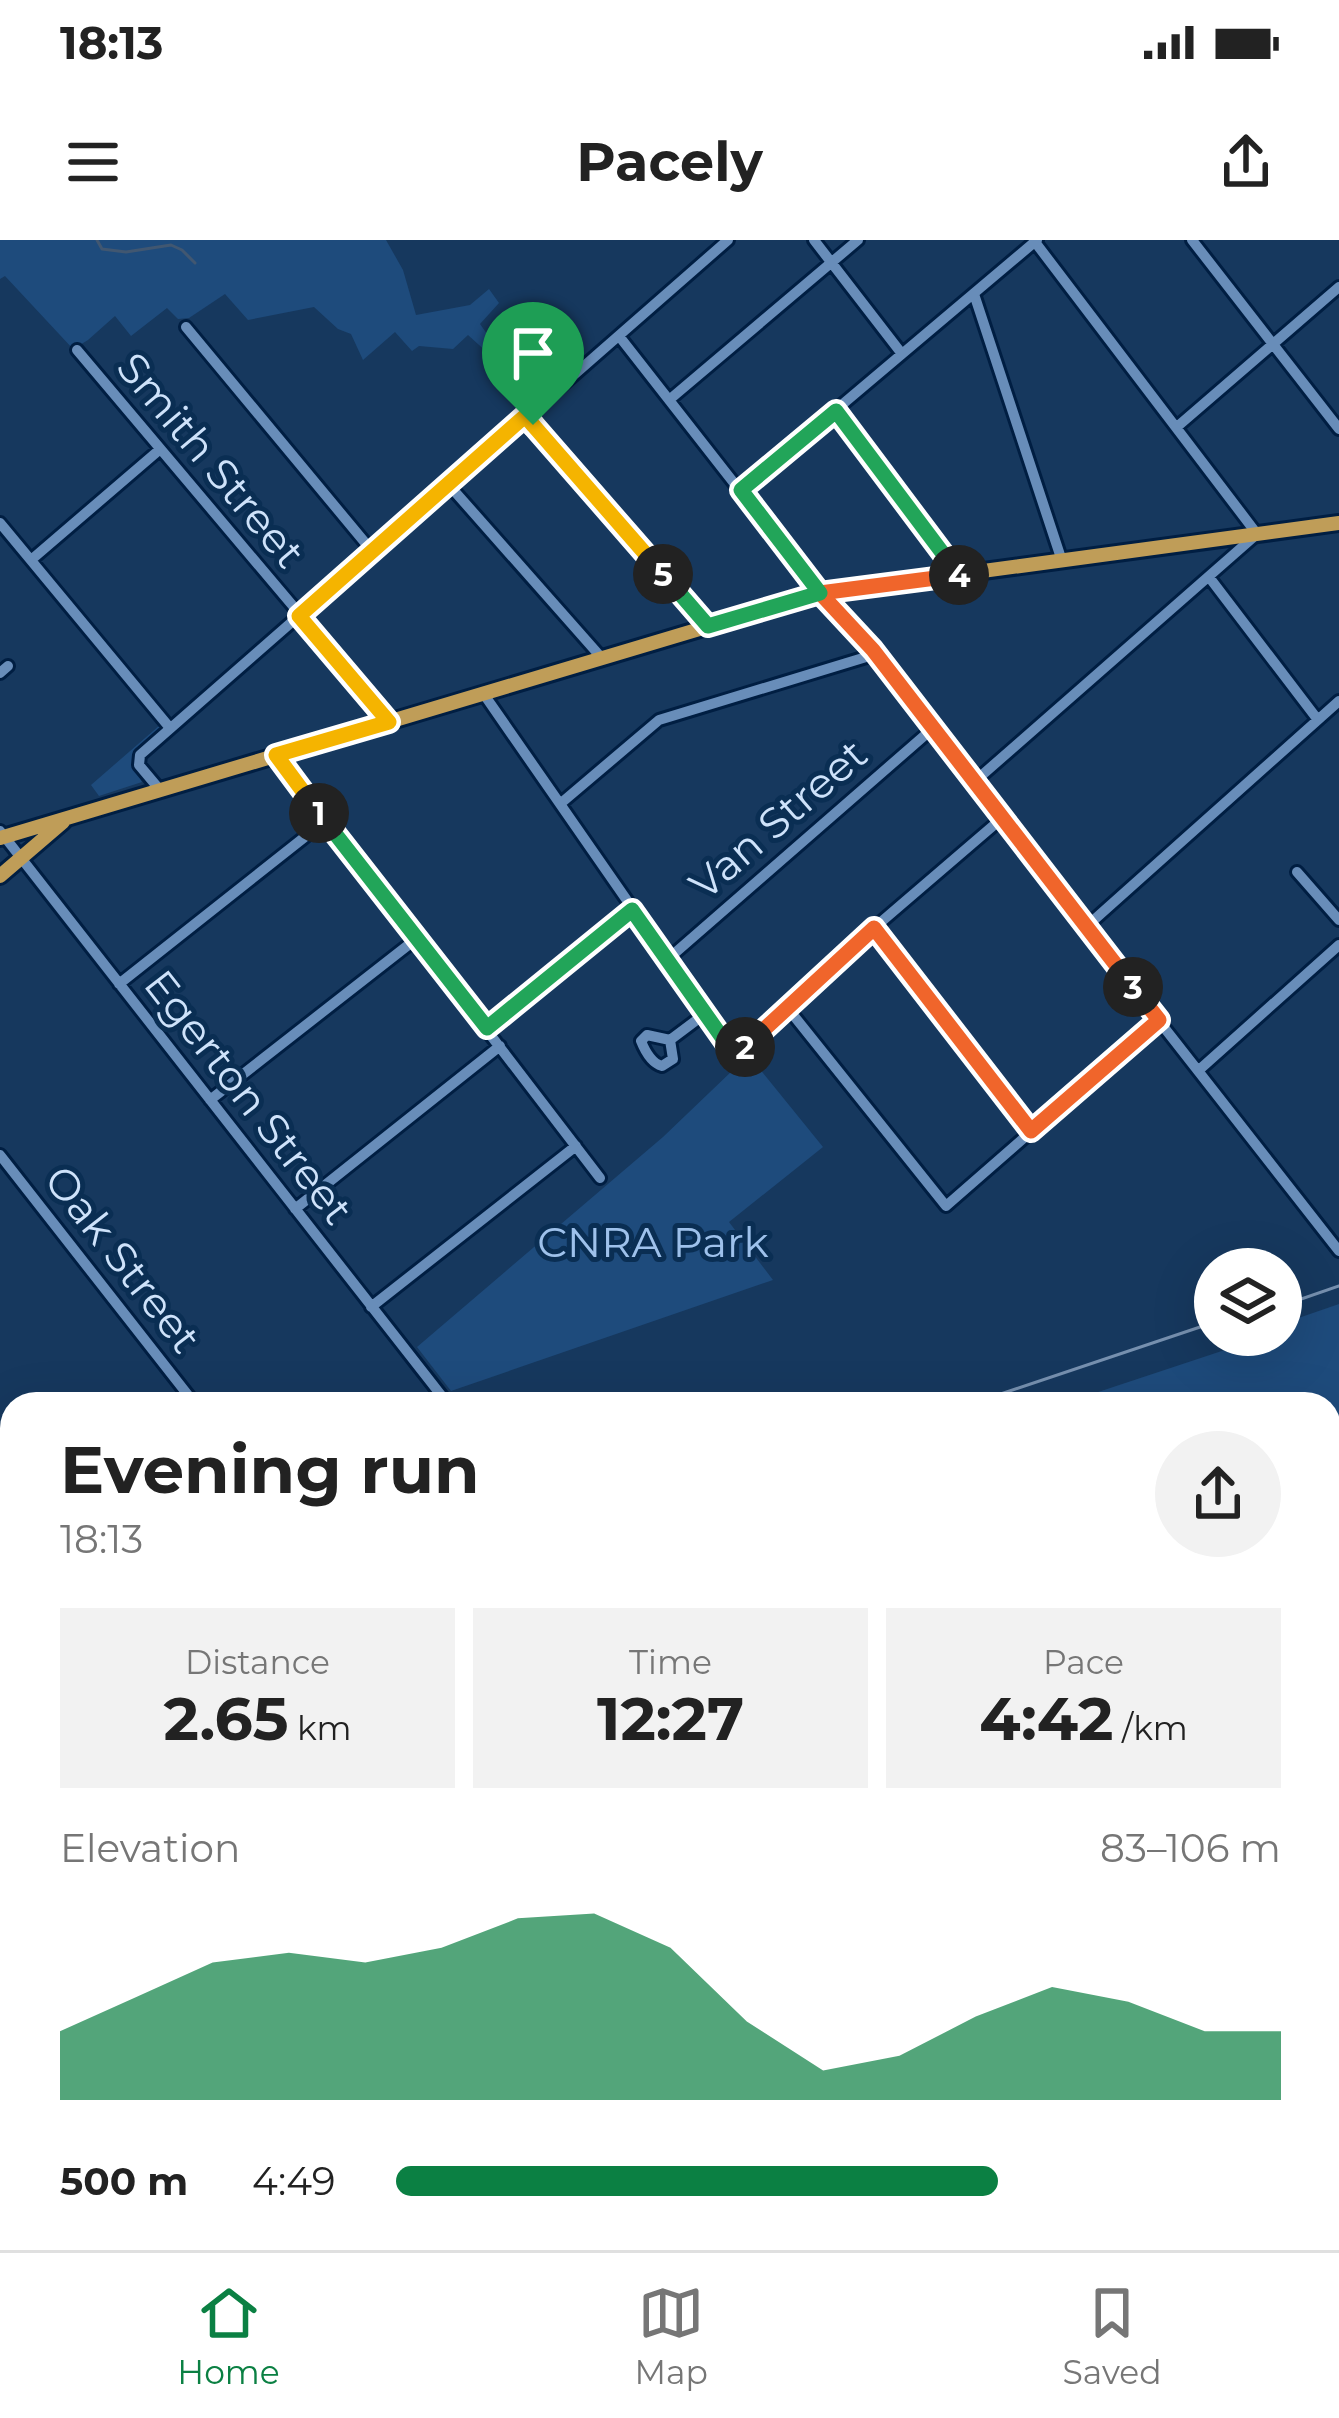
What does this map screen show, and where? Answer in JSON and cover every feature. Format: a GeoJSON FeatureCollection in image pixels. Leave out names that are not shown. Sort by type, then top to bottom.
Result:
{"type":"FeatureCollection","features":[{"type":"Feature","properties":{"kind":"main road"},"geometry":{"type":"LineString","coordinates":[[2,835],[820,593],[1339,524]]}},
{"type":"Feature","properties":{"kind":"main road"},"geometry":{"type":"LineString","coordinates":[[0,876],[67,819]]}},
{"type":"Feature","properties":{"kind":"street"},"geometry":{"type":"LineString","coordinates":[[160,790],[137,760],[170,728],[728,240]]}},
{"type":"Feature","properties":{"kind":"street"},"geometry":{"type":"LineString","coordinates":[[814,240],[902,354]]}},
{"type":"Feature","properties":{"kind":"street"},"geometry":{"type":"LineString","coordinates":[[669,400],[858,240]]}},
{"type":"Feature","properties":{"kind":"street"},"geometry":{"type":"LineString","coordinates":[[1192,240],[1339,429]]}},
{"type":"Feature","properties":{"kind":"street"},"geometry":{"type":"LineString","coordinates":[[741,490],[1036,241],[1257,534],[973,783]]}},
{"type":"Feature","properties":{"kind":"street"},"geometry":{"type":"LineString","coordinates":[[1178,426],[1339,287]]}},
{"type":"Feature","properties":{"kind":"street"},"geometry":{"type":"LineString","coordinates":[[974,294],[1062,561]]}},
{"type":"Feature","properties":{"kind":"street"},"geometry":{"type":"LineString","coordinates":[[186,326],[372,551]]}},
{"type":"Feature","properties":{"kind":"street"},"geometry":{"type":"LineString","coordinates":[[619,336],[820,593],[876,655],[1339,1251]]}},
{"type":"Feature","properties":{"kind":"street","name":"Smith Street"},"geometry":{"type":"LineString","coordinates":[[76,350],[389,722]]}},
{"type":"Feature","properties":{"kind":"street"},"geometry":{"type":"LineString","coordinates":[[836,411],[960,574]]}},
{"type":"Feature","properties":{"kind":"street"},"geometry":{"type":"LineString","coordinates":[[525,416],[708,626]]}},
{"type":"Feature","properties":{"kind":"street"},"geometry":{"type":"LineString","coordinates":[[31,560],[158,451]]}},
{"type":"Feature","properties":{"kind":"street"},"geometry":{"type":"LineString","coordinates":[[449,485],[600,656]]}},
{"type":"Feature","properties":{"kind":"street"},"geometry":{"type":"LineString","coordinates":[[0,524],[170,728]]}},
{"type":"Feature","properties":{"kind":"street"},"geometry":{"type":"LineString","coordinates":[[1209,577],[1318,720]]}},
{"type":"Feature","properties":{"kind":"street"},"geometry":{"type":"LineString","coordinates":[[560,804],[659,720],[876,655]]}},
{"type":"Feature","properties":{"kind":"street"},"geometry":{"type":"LineString","coordinates":[[483,692],[632,910],[726,1043],[735,1049],[743,1048],[1001,819]]}},
{"type":"Feature","properties":{"kind":"street"},"geometry":{"type":"LineString","coordinates":[[1086,927],[1339,701]]}},
{"type":"Feature","properties":{"kind":"street","name":"Van Street"},"geometry":{"type":"LineString","coordinates":[[668,959],[932,729]]}},
{"type":"Feature","properties":{"kind":"street"},"geometry":{"type":"LineString","coordinates":[[276,755],[600,1178]]}},
{"type":"Feature","properties":{"kind":"street"},"geometry":{"type":"LineString","coordinates":[[119,984],[325,821]]}},
{"type":"Feature","properties":{"kind":"street","name":"Egerton Street"},"geometry":{"type":"LineString","coordinates":[[2,835],[437,1392]]}},
{"type":"Feature","properties":{"kind":"street"},"geometry":{"type":"LineString","coordinates":[[1298,872],[1339,920]]}},
{"type":"Feature","properties":{"kind":"street"},"geometry":{"type":"LineString","coordinates":[[487,1028],[632,910]]}},
{"type":"Feature","properties":{"kind":"street"},"geometry":{"type":"LineString","coordinates":[[874,928],[1031,1131]]}},
{"type":"Feature","properties":{"kind":"street"},"geometry":{"type":"LineString","coordinates":[[210,1100],[416,939]]}},
{"type":"Feature","properties":{"kind":"street"},"geometry":{"type":"LineString","coordinates":[[1198,1070],[1339,945]]}},
{"type":"Feature","properties":{"kind":"street"},"geometry":{"type":"LineString","coordinates":[[786,1006],[946,1206],[1159,1020]]}},
{"type":"Feature","properties":{"kind":"street"},"geometry":{"type":"LineString","coordinates":[[670,1040],[706,1013]]}},
{"type":"Feature","properties":{"kind":"street"},"geometry":{"type":"LineString","coordinates":[[295,1209],[500,1046]]}},
{"type":"Feature","properties":{"kind":"street"},"geometry":{"type":"LineString","coordinates":[[371,1307],[576,1146]]}},
{"type":"Feature","properties":{"kind":"street","name":"Oak Street"},"geometry":{"type":"LineString","coordinates":[[0,1156],[186,1392]]}},
{"type":"Feature","properties":{"kind":"green space"},"geometry":{"type":"Polygon","coordinates":[[[0,240],[386,240],[403,270],[416,315],[470,305],[489,289],[499,303],[480,324],[497,348],[489,354],[468,335],[453,349],[419,346],[412,351],[395,332],[363,360],[351,334],[338,329],[314,307],[248,320],[225,294],[189,318],[178,319],[167,308],[131,336],[115,316],[73,349],[5,276],[0,279],[0,240]]]}},
{"type":"Feature","properties":{"kind":"green space"},"geometry":{"type":"Polygon","coordinates":[[[160,725],[163,729],[133,758],[142,782],[99,796],[91,785],[160,725]]]}},
{"type":"Feature","properties":{"kind":"green space","name":"CNRA Park"},"geometry":{"type":"Polygon","coordinates":[[[746,1052],[823,1147],[729,1222],[773,1280],[451,1391],[417,1347],[663,1137],[746,1052]]]}},
{"type":"Feature","properties":{"kind":"green space"},"geometry":{"type":"Polygon","coordinates":[[[1339,1304],[1339,1392],[1098,1392],[1207,1356],[1302,1356],[1302,1317],[1339,1304]]]}},
{"type":"Feature","properties":{"kind":"waterway"},"geometry":{"type":"LineString","coordinates":[[97,240],[102,249],[126,252],[171,245],[195,263]]}},
{"type":"Feature","properties":{"kind":"railway"},"geometry":{"type":"LineString","coordinates":[[1302,1299],[1339,1286]]}},
{"type":"Feature","properties":{"kind":"railway"},"geometry":{"type":"LineString","coordinates":[[1007,1392],[1194,1329]]}},
{"type":"Feature","properties":{"kind":"route"},"geometry":{"type":"LineString","coordinates":[[533,425],[525,416],[299,616],[389,722],[276,755],[487,1028],[632,910],[726,1043],[743,1048],[874,928],[1031,1131],[1159,1020],[873,650],[820,593],[960,574],[836,411],[741,490],[820,593],[708,626],[533,425]]}}]}
